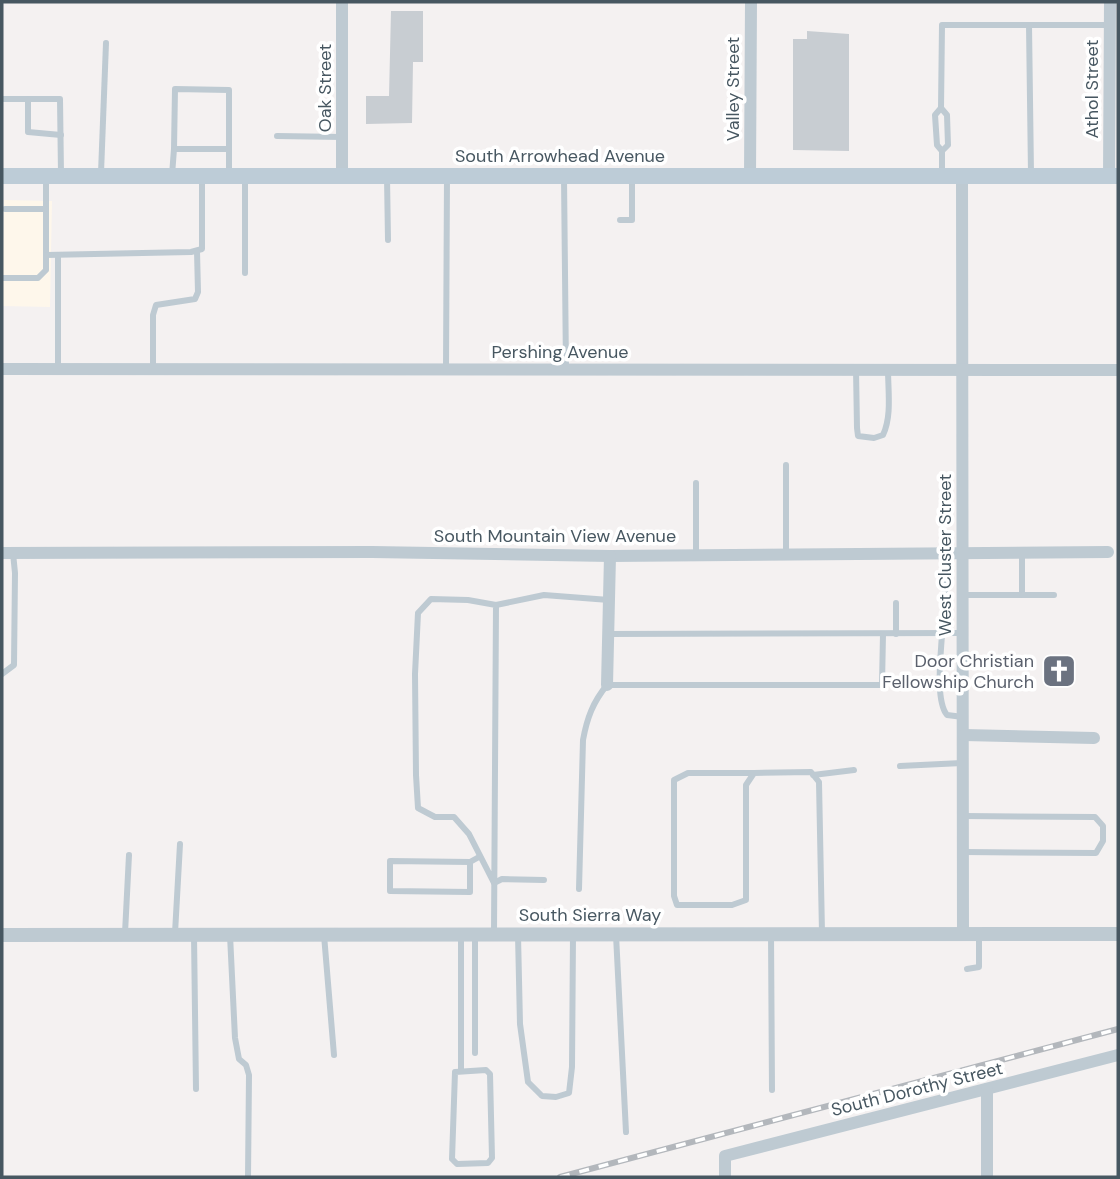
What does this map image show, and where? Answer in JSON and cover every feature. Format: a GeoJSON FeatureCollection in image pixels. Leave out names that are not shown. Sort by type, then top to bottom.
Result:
{"type":"FeatureCollection","features":[{"type":"Feature","properties":{"kind":"main road","name":"South Arrowhead Avenue"},"geometry":{"type":"LineString","coordinates":[[2,176],[1114,176]]}},
{"type":"Feature","properties":{"kind":"street","name":"Oak Street"},"geometry":{"type":"LineString","coordinates":[[342,2],[342,175]]}},
{"type":"Feature","properties":{"kind":"street","name":"Valley Street"},"geometry":{"type":"LineString","coordinates":[[750,176],[751,2]]}},
{"type":"Feature","properties":{"kind":"street","name":"Athol Street"},"geometry":{"type":"LineString","coordinates":[[1110,2],[1114,176]]}},
{"type":"Feature","properties":{"kind":"street","name":"West Cluster Street"},"geometry":{"type":"LineString","coordinates":[[962,176],[963,934]]}},
{"type":"Feature","properties":{"kind":"street","name":"Pershing Avenue"},"geometry":{"type":"LineString","coordinates":[[2,369],[1118,370]]}},
{"type":"Feature","properties":{"kind":"street","name":"South Mountain View Avenue"},"geometry":{"type":"LineString","coordinates":[[7,553],[372,552],[610,556],[1112,551]]}},
{"type":"Feature","properties":{"kind":"street"},"geometry":{"type":"LineString","coordinates":[[607,684],[610,556]]}},
{"type":"Feature","properties":{"kind":"street"},"geometry":{"type":"LineString","coordinates":[[964,735],[1094,738]]}},
{"type":"Feature","properties":{"kind":"street","name":"South Sierra Way"},"geometry":{"type":"LineString","coordinates":[[2,935],[1118,934]]}},
{"type":"Feature","properties":{"kind":"street","name":"South Dorothy Street"},"geometry":{"type":"LineString","coordinates":[[725,1177],[725,1156],[1118,1055]]}},
{"type":"Feature","properties":{"kind":"street"},"geometry":{"type":"LineString","coordinates":[[987,1089],[987,1177]]}},
{"type":"Feature","properties":{"kind":"lane"},"geometry":{"type":"LineString","coordinates":[[943,176],[942,150],[937,145],[936,115],[941,108],[942,25],[1110,25]]}},
{"type":"Feature","properties":{"kind":"lane"},"geometry":{"type":"LineString","coordinates":[[1029,26],[1031,176]]}},
{"type":"Feature","properties":{"kind":"lane"},"geometry":{"type":"LineString","coordinates":[[101,175],[106,43]]}},
{"type":"Feature","properties":{"kind":"lane"},"geometry":{"type":"LineString","coordinates":[[172,175],[175,89],[229,90],[229,149],[237,175],[245,273]]}},
{"type":"Feature","properties":{"kind":"lane"},"geometry":{"type":"LineString","coordinates":[[2,99],[60,99],[61,135],[46,209],[46,270],[38,278],[2,278]]}},
{"type":"Feature","properties":{"kind":"lane"},"geometry":{"type":"LineString","coordinates":[[28,99],[27,132],[61,135]]}},
{"type":"Feature","properties":{"kind":"lane"},"geometry":{"type":"LineString","coordinates":[[941,108],[947,115],[948,135],[948,145],[942,150]]}},
{"type":"Feature","properties":{"kind":"lane"},"geometry":{"type":"LineString","coordinates":[[277,136],[342,137]]}},
{"type":"Feature","properties":{"kind":"lane"},"geometry":{"type":"LineString","coordinates":[[174,149],[229,149]]}},
{"type":"Feature","properties":{"kind":"lane"},"geometry":{"type":"LineString","coordinates":[[46,255],[202,249],[202,175]]}},
{"type":"Feature","properties":{"kind":"lane"},"geometry":{"type":"LineString","coordinates":[[387,175],[388,240]]}},
{"type":"Feature","properties":{"kind":"lane"},"geometry":{"type":"LineString","coordinates":[[446,369],[447,175]]}},
{"type":"Feature","properties":{"kind":"lane"},"geometry":{"type":"LineString","coordinates":[[564,176],[566,369]]}},
{"type":"Feature","properties":{"kind":"lane"},"geometry":{"type":"LineString","coordinates":[[620,220],[632,220],[632,176]]}},
{"type":"Feature","properties":{"kind":"lane"},"geometry":{"type":"LineString","coordinates":[[5,209],[46,209]]}},
{"type":"Feature","properties":{"kind":"lane"},"geometry":{"type":"LineString","coordinates":[[153,369],[153,315],[156,305],[195,299],[198,292],[197,251]]}},
{"type":"Feature","properties":{"kind":"lane"},"geometry":{"type":"LineString","coordinates":[[58,255],[58,369]]}},
{"type":"Feature","properties":{"kind":"lane"},"geometry":{"type":"LineString","coordinates":[[856,369],[858,436],[866,438],[883,435],[886,429],[888,369]]}},
{"type":"Feature","properties":{"kind":"lane"},"geometry":{"type":"LineString","coordinates":[[786,465],[786,554]]}},
{"type":"Feature","properties":{"kind":"lane"},"geometry":{"type":"LineString","coordinates":[[696,483],[696,555]]}},
{"type":"Feature","properties":{"kind":"lane"},"geometry":{"type":"LineString","coordinates":[[1022,552],[1022,594]]}},
{"type":"Feature","properties":{"kind":"lane"},"geometry":{"type":"LineString","coordinates":[[2,674],[14,665],[15,573],[7,553]]}},
{"type":"Feature","properties":{"kind":"lane"},"geometry":{"type":"LineString","coordinates":[[945,579],[940,694],[943,710],[947,715],[964,717]]}},
{"type":"Feature","properties":{"kind":"lane"},"geometry":{"type":"LineString","coordinates":[[963,594],[1054,594]]}},
{"type":"Feature","properties":{"kind":"lane"},"geometry":{"type":"LineString","coordinates":[[494,883],[469,834],[454,817],[435,817],[418,808],[415,775],[415,674],[418,613],[431,599],[468,600],[496,605],[544,595],[609,600]]}},
{"type":"Feature","properties":{"kind":"lane"},"geometry":{"type":"LineString","coordinates":[[896,603],[896,634]]}},
{"type":"Feature","properties":{"kind":"lane"},"geometry":{"type":"LineString","coordinates":[[494,935],[496,605]]}},
{"type":"Feature","properties":{"kind":"lane"},"geometry":{"type":"LineString","coordinates":[[608,634],[963,633]]}},
{"type":"Feature","properties":{"kind":"lane"},"geometry":{"type":"LineString","coordinates":[[579,889],[583,740],[586,720],[594,700],[607,684],[882,685],[883,634]]}},
{"type":"Feature","properties":{"kind":"lane"},"geometry":{"type":"LineString","coordinates":[[900,766],[964,763]]}},
{"type":"Feature","properties":{"kind":"lane"},"geometry":{"type":"LineString","coordinates":[[813,775],[854,770]]}},
{"type":"Feature","properties":{"kind":"lane"},"geometry":{"type":"LineString","coordinates":[[754,773],[746,785],[746,900],[732,905],[677,905],[674,896],[674,780],[688,773],[811,772],[819,782],[822,934]]}},
{"type":"Feature","properties":{"kind":"lane"},"geometry":{"type":"LineString","coordinates":[[964,816],[1095,817],[1103,826],[1103,841],[1096,853],[964,852]]}},
{"type":"Feature","properties":{"kind":"lane"},"geometry":{"type":"LineString","coordinates":[[175,935],[180,844]]}},
{"type":"Feature","properties":{"kind":"lane"},"geometry":{"type":"LineString","coordinates":[[125,935],[129,855]]}},
{"type":"Feature","properties":{"kind":"lane"},"geometry":{"type":"LineString","coordinates":[[470,862],[470,892],[390,891],[390,861],[470,862],[479,857]]}},
{"type":"Feature","properties":{"kind":"lane"},"geometry":{"type":"LineString","coordinates":[[494,883],[502,879],[544,880]]}},
{"type":"Feature","properties":{"kind":"lane"},"geometry":{"type":"LineString","coordinates":[[771,934],[772,1090]]}},
{"type":"Feature","properties":{"kind":"lane"},"geometry":{"type":"LineString","coordinates":[[967,969],[979,967],[979,934]]}},
{"type":"Feature","properties":{"kind":"lane"},"geometry":{"type":"LineString","coordinates":[[194,935],[196,1089]]}},
{"type":"Feature","properties":{"kind":"lane"},"geometry":{"type":"LineString","coordinates":[[230,935],[235,1038],[239,1059],[246,1065],[249,1075],[248,1177]]}},
{"type":"Feature","properties":{"kind":"lane"},"geometry":{"type":"LineString","coordinates":[[324,935],[334,1055]]}},
{"type":"Feature","properties":{"kind":"lane"},"geometry":{"type":"LineString","coordinates":[[468,935],[475,1053]]}},
{"type":"Feature","properties":{"kind":"lane"},"geometry":{"type":"LineString","coordinates":[[461,1071],[468,935]]}},
{"type":"Feature","properties":{"kind":"lane"},"geometry":{"type":"LineString","coordinates":[[518,935],[520,1024],[528,1082],[542,1096],[556,1097],[569,1093],[572,1067],[573,935]]}},
{"type":"Feature","properties":{"kind":"lane"},"geometry":{"type":"LineString","coordinates":[[616,935],[626,1132]]}},
{"type":"Feature","properties":{"kind":"lane"},"geometry":{"type":"LineString","coordinates":[[486,1070],[490,1074],[492,1158],[488,1163],[457,1164],[452,1159],[455,1074],[461,1071],[486,1070]]}},
{"type":"Feature","properties":{"kind":"shaded area"},"geometry":{"type":"Polygon","coordinates":[[[4,200],[52,201],[50,307],[2,306],[4,200]]]}},
{"type":"Feature","properties":{"kind":"building"},"geometry":{"type":"Polygon","coordinates":[[[391,11],[423,11],[423,62],[413,62],[412,123],[366,124],[366,96],[389,96],[391,11]]]}},
{"type":"Feature","properties":{"kind":"building"},"geometry":{"type":"Polygon","coordinates":[[[807,31],[849,34],[849,151],[793,150],[793,39],[807,39],[807,31]]]}},
{"type":"Feature","properties":{"kind":"railway"},"geometry":{"type":"LineString","coordinates":[[560,1177],[1118,1029]]}},
{"type":"Feature","properties":{"kind":"place","name":"Door Christian Fellowship Church"},"geometry":{"type":"Point","coordinates":[1059,671]}}]}
